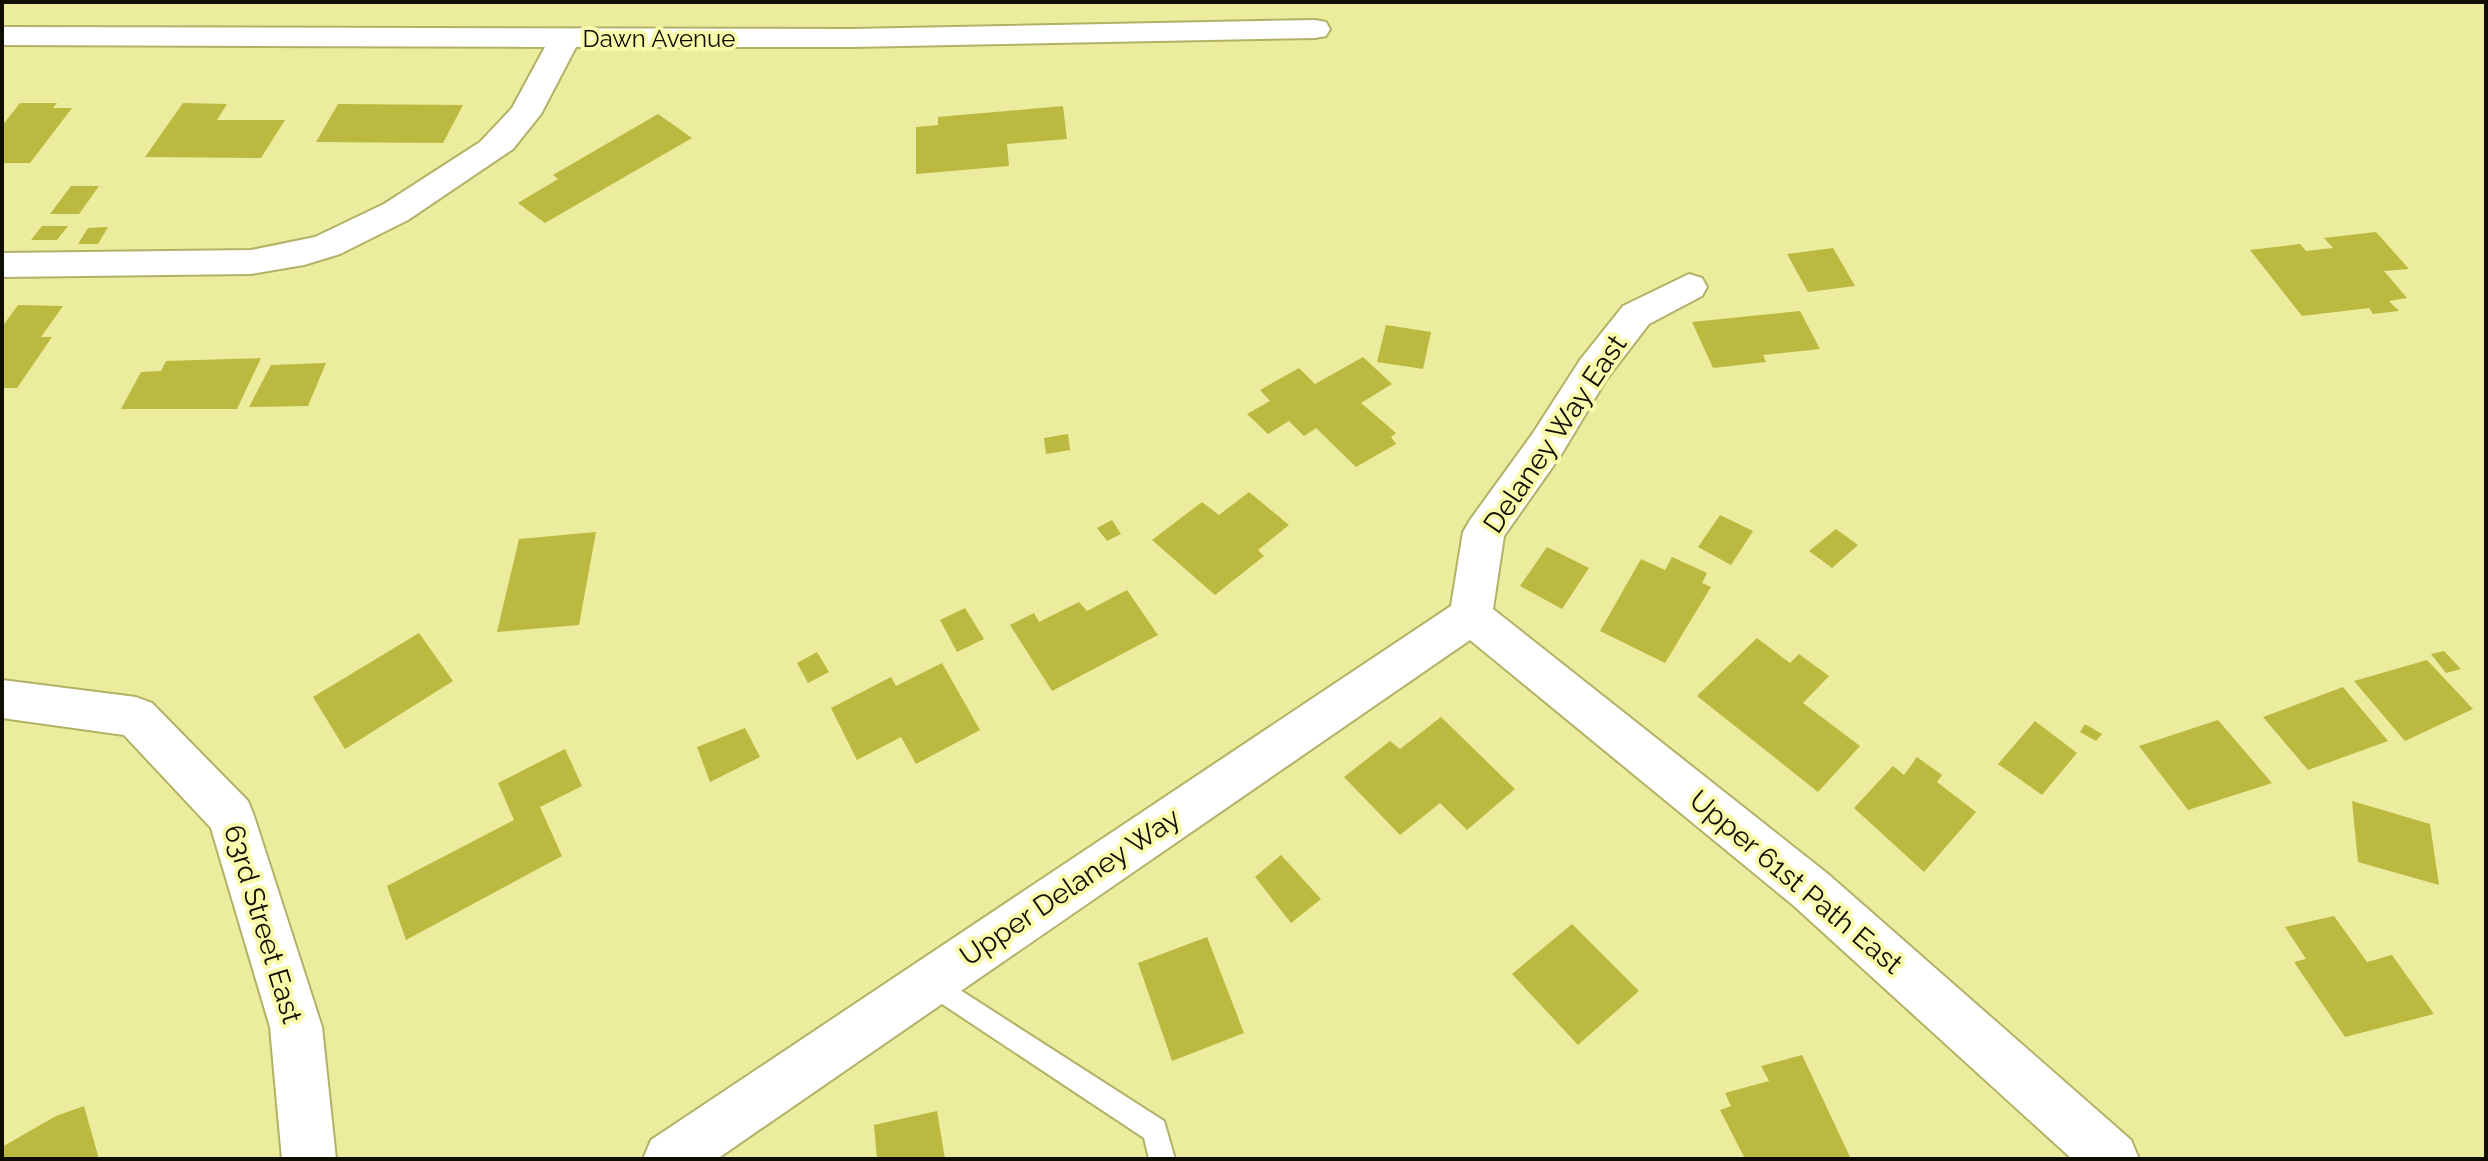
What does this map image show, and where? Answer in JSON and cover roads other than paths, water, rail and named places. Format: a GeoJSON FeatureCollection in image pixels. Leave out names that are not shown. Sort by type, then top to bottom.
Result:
{"type":"FeatureCollection","features":[{"type":"Feature","properties":{"kind":"street","name":"Dawn Avenue"},"geometry":{"type":"LineString","coordinates":[[2,36],[565,38],[854,26],[1315,29]]}},
{"type":"Feature","properties":{"kind":"street"},"geometry":{"type":"LineString","coordinates":[[2,265],[251,262],[287,259],[327,248],[390,216],[494,150],[519,122],[565,38]]}},
{"type":"Feature","properties":{"kind":"street","name":"Delaney Way East"},"geometry":{"type":"LineString","coordinates":[[1471,616],[1484,532],[1547,444],[1593,370],[1636,315],[1689,287]]}},
{"type":"Feature","properties":{"kind":"street","name":"Upper Delaney Way"},"geometry":{"type":"LineString","coordinates":[[670,1159],[1471,616]]}},
{"type":"Feature","properties":{"kind":"street","name":"Upper 61st Path East"},"geometry":{"type":"LineString","coordinates":[[1471,616],[1811,890],[2112,1159]]}},
{"type":"Feature","properties":{"kind":"street","name":"63rd Street East"},"geometry":{"type":"LineString","coordinates":[[2,699],[136,717],[231,816],[296,1027],[309,1159]]}},
{"type":"Feature","properties":{"kind":"lane"},"geometry":{"type":"LineString","coordinates":[[929,982],[1155,1130],[1162,1159]]}}]}
